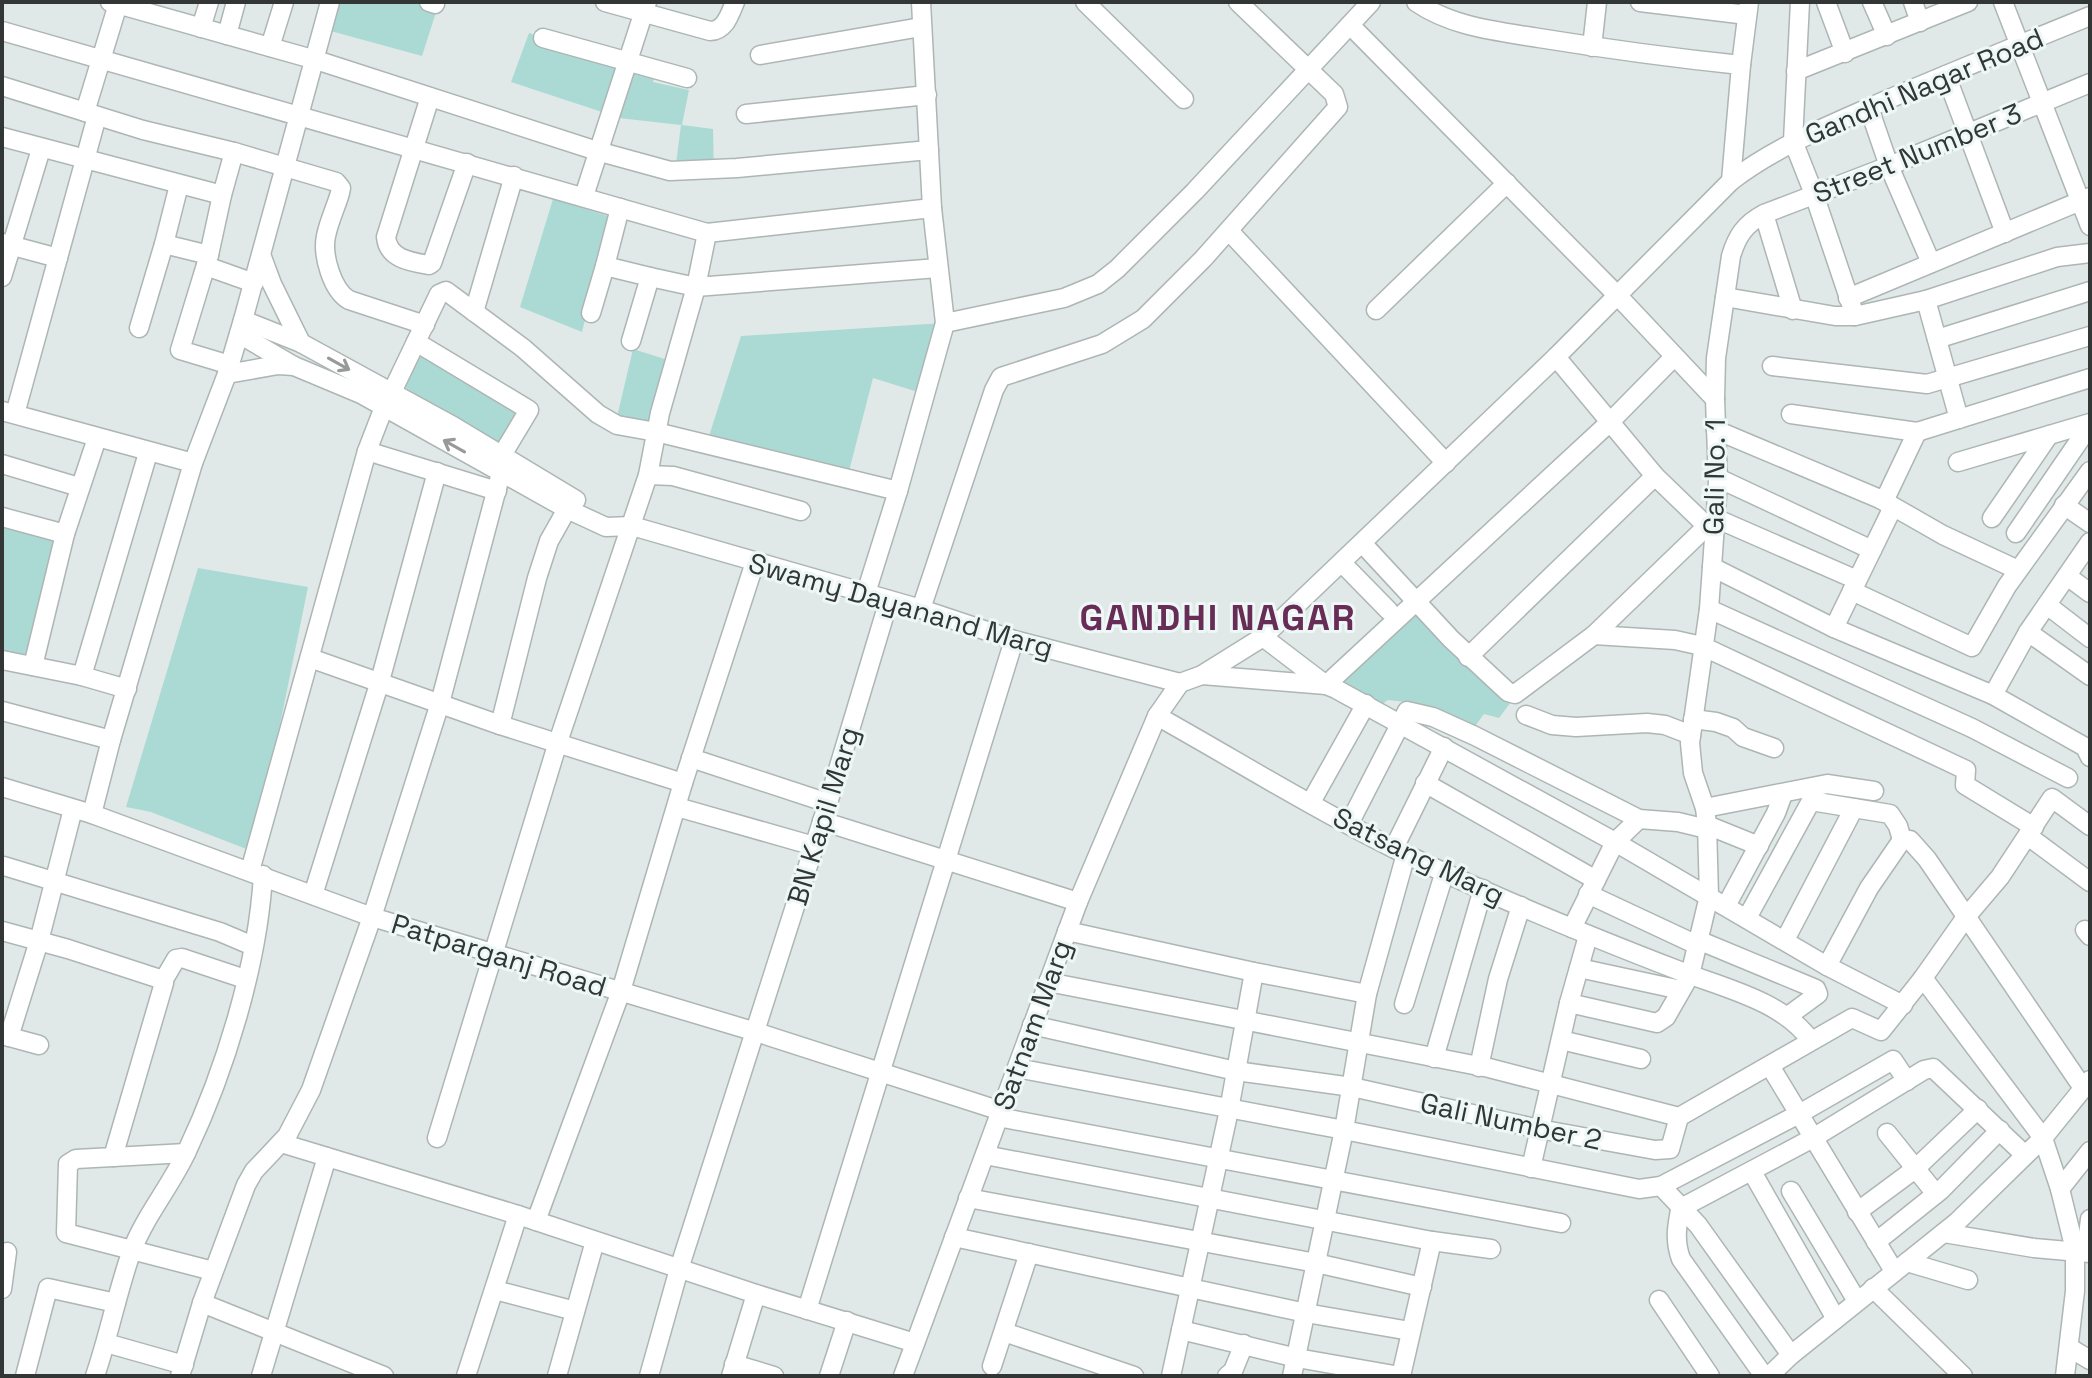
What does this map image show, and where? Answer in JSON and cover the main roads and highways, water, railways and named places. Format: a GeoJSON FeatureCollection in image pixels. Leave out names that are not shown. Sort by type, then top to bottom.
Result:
{"type":"FeatureCollection","features":[{"type":"Feature","properties":{"kind":"district","name":"GANDHI NAGAR"},"geometry":{"type":"Point","coordinates":[1218,617]}}]}
